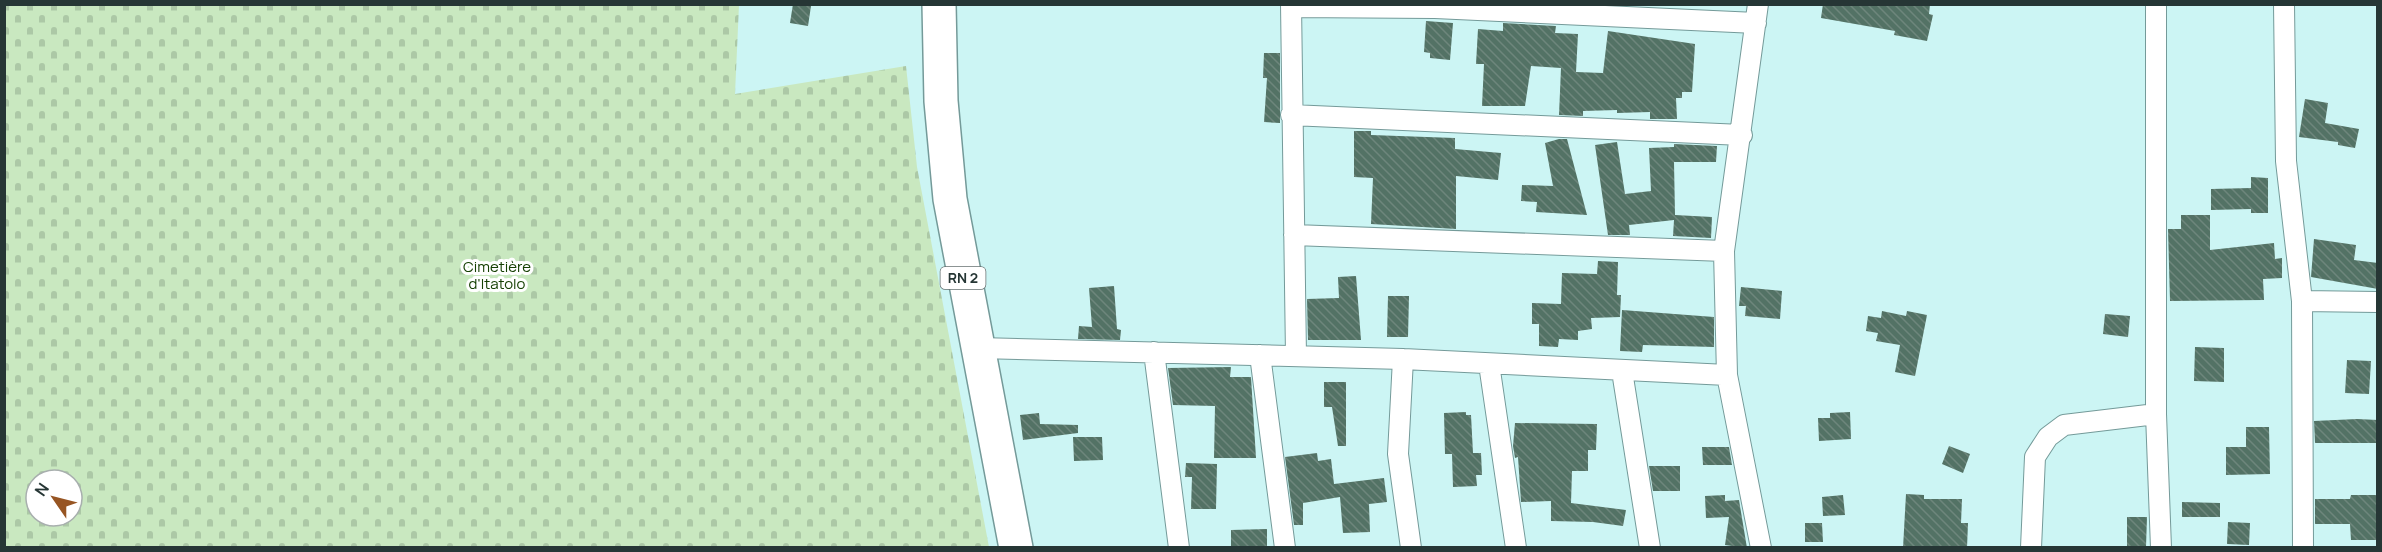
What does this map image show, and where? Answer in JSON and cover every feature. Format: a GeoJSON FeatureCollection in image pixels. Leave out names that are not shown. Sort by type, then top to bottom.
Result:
{"type":"FeatureCollection","features":[{"type":"Feature","properties":{"kind":"highway","name":"RN 2"},"geometry":{"type":"LineString","coordinates":[[939,4],[941,101],[950,199],[1016,548]]}},
{"type":"Feature","properties":{"kind":"street"},"geometry":{"type":"LineString","coordinates":[[2156,4],[2156,414],[2161,548]]}},
{"type":"Feature","properties":{"kind":"street"},"geometry":{"type":"LineString","coordinates":[[2284,4],[2286,161],[2302,301],[2302,548]]}},
{"type":"Feature","properties":{"kind":"street"},"geometry":{"type":"LineString","coordinates":[[1296,356],[1291,6],[1757,14],[1742,135],[1724,251],[1727,375],[1761,548]]}},
{"type":"Feature","properties":{"kind":"street"},"geometry":{"type":"LineString","coordinates":[[1291,115],[1742,135]]}},
{"type":"Feature","properties":{"kind":"street"},"geometry":{"type":"LineString","coordinates":[[1294,236],[1724,251]]}},
{"type":"Feature","properties":{"kind":"street"},"geometry":{"type":"LineString","coordinates":[[2302,301],[2378,302]]}},
{"type":"Feature","properties":{"kind":"street"},"geometry":{"type":"LineString","coordinates":[[978,348],[1403,359],[1727,375]]}},
{"type":"Feature","properties":{"kind":"street"},"geometry":{"type":"LineString","coordinates":[[1154,352],[1179,548]]}},
{"type":"Feature","properties":{"kind":"street"},"geometry":{"type":"LineString","coordinates":[[1260,355],[1284,548]]}},
{"type":"Feature","properties":{"kind":"street"},"geometry":{"type":"LineString","coordinates":[[1403,359],[1398,454],[1411,548]]}},
{"type":"Feature","properties":{"kind":"street"},"geometry":{"type":"LineString","coordinates":[[1489,364],[1516,548]]}},
{"type":"Feature","properties":{"kind":"street"},"geometry":{"type":"LineString","coordinates":[[1622,371],[1650,548]]}},
{"type":"Feature","properties":{"kind":"street"},"geometry":{"type":"LineString","coordinates":[[2031,548],[2035,458],[2048,437],[2064,424],[2156,414]]}},
{"type":"Feature","properties":{"kind":"green space","name":"Cimetière d'Itatolo"},"geometry":{"type":"Polygon","coordinates":[[[4,5],[739,5],[735,94],[906,66],[917,167],[989,547],[5,547],[4,5]]]}},
{"type":"Feature","properties":{"kind":"building"},"geometry":{"type":"Polygon","coordinates":[[[793,4],[811,6],[808,26],[790,23],[793,4]]]}},
{"type":"Feature","properties":{"kind":"building"},"geometry":{"type":"Polygon","coordinates":[[[1823,4],[1930,4],[1929,14],[1933,15],[1927,41],[1894,35],[1895,31],[1821,18],[1823,4]]]}},
{"type":"Feature","properties":{"kind":"building"},"geometry":{"type":"Polygon","coordinates":[[[1426,21],[1453,23],[1450,60],[1430,58],[1430,53],[1424,52],[1426,21]]]}},
{"type":"Feature","properties":{"kind":"building"},"geometry":{"type":"Polygon","coordinates":[[[1503,23],[1556,26],[1555,33],[1578,34],[1576,72],[1603,73],[1608,31],[1695,44],[1692,92],[1682,92],[1682,98],[1676,98],[1677,119],[1650,119],[1650,112],[1617,113],[1617,110],[1583,111],[1583,116],[1559,115],[1561,68],[1531,66],[1525,106],[1482,106],[1484,64],[1476,64],[1478,29],[1503,31],[1503,23]]]}},
{"type":"Feature","properties":{"kind":"building"},"geometry":{"type":"Polygon","coordinates":[[[1264,53],[1280,53],[1280,123],[1264,122],[1267,78],[1263,78],[1264,53]]]}},
{"type":"Feature","properties":{"kind":"building"},"geometry":{"type":"Polygon","coordinates":[[[2305,99],[2328,103],[2325,123],[2359,129],[2355,148],[2338,145],[2338,142],[2299,137],[2305,99]]]}},
{"type":"Feature","properties":{"kind":"building"},"geometry":{"type":"Polygon","coordinates":[[[1354,131],[1371,131],[1371,135],[1455,138],[1455,149],[1501,153],[1498,180],[1456,176],[1456,229],[1371,224],[1373,178],[1354,177],[1354,131]]]}},
{"type":"Feature","properties":{"kind":"building"},"geometry":{"type":"Polygon","coordinates":[[[1567,139],[1587,215],[1536,212],[1537,202],[1521,201],[1522,185],[1553,186],[1545,143],[1567,139]]]}},
{"type":"Feature","properties":{"kind":"building"},"geometry":{"type":"Polygon","coordinates":[[[1617,142],[1625,194],[1651,191],[1649,148],[1674,147],[1674,144],[1717,146],[1716,162],[1674,162],[1675,215],[1712,217],[1711,238],[1673,236],[1674,220],[1629,225],[1630,235],[1608,235],[1595,145],[1617,142]]]}},
{"type":"Feature","properties":{"kind":"building"},"geometry":{"type":"Polygon","coordinates":[[[2251,177],[2268,178],[2268,213],[2251,213],[2251,209],[2211,210],[2211,189],[2251,188],[2251,177]]]}},
{"type":"Feature","properties":{"kind":"building"},"geometry":{"type":"Polygon","coordinates":[[[2181,215],[2210,215],[2210,250],[2274,243],[2275,259],[2282,258],[2282,278],[2263,279],[2264,300],[2170,301],[2168,229],[2181,229],[2181,215]]]}},
{"type":"Feature","properties":{"kind":"building"},"geometry":{"type":"Polygon","coordinates":[[[2314,239],[2356,245],[2354,260],[2378,263],[2378,289],[2311,277],[2314,239]]]}},
{"type":"Feature","properties":{"kind":"building"},"geometry":{"type":"Polygon","coordinates":[[[1598,261],[1618,262],[1617,295],[1621,295],[1620,317],[1591,318],[1592,329],[1578,331],[1578,340],[1559,339],[1558,347],[1539,346],[1539,324],[1532,324],[1532,303],[1561,304],[1562,273],[1597,274],[1598,261]]]}},
{"type":"Feature","properties":{"kind":"building"},"geometry":{"type":"Polygon","coordinates":[[[1356,276],[1361,340],[1308,340],[1307,299],[1339,298],[1338,277],[1356,276]]]}},
{"type":"Feature","properties":{"kind":"building"},"geometry":{"type":"Polygon","coordinates":[[[1114,286],[1117,329],[1121,330],[1120,340],[1078,339],[1079,326],[1092,327],[1089,288],[1114,286]]]}},
{"type":"Feature","properties":{"kind":"building"},"geometry":{"type":"Polygon","coordinates":[[[1741,287],[1782,291],[1780,319],[1745,316],[1746,306],[1739,306],[1741,287]]]}},
{"type":"Feature","properties":{"kind":"building"},"geometry":{"type":"Polygon","coordinates":[[[1388,296],[1409,296],[1408,337],[1387,337],[1388,296]]]}},
{"type":"Feature","properties":{"kind":"building"},"geometry":{"type":"Polygon","coordinates":[[[1622,310],[1714,317],[1714,347],[1643,345],[1642,352],[1620,351],[1622,310]]]}},
{"type":"Feature","properties":{"kind":"building"},"geometry":{"type":"Polygon","coordinates":[[[1882,311],[1906,316],[1907,311],[1927,315],[1915,376],[1895,372],[1900,345],[1876,341],[1878,333],[1866,331],[1868,316],[1881,318],[1882,311]]]}},
{"type":"Feature","properties":{"kind":"building"},"geometry":{"type":"Polygon","coordinates":[[[2105,314],[2130,316],[2128,337],[2103,334],[2105,314]]]}},
{"type":"Feature","properties":{"kind":"building"},"geometry":{"type":"Polygon","coordinates":[[[2195,347],[2224,348],[2224,382],[2194,381],[2195,347]]]}},
{"type":"Feature","properties":{"kind":"building"},"geometry":{"type":"Polygon","coordinates":[[[2347,360],[2371,361],[2369,394],[2345,393],[2347,360]]]}},
{"type":"Feature","properties":{"kind":"building"},"geometry":{"type":"Polygon","coordinates":[[[1231,367],[1230,377],[1251,377],[1256,458],[1214,458],[1215,406],[1173,405],[1168,368],[1231,367]]]}},
{"type":"Feature","properties":{"kind":"building"},"geometry":{"type":"Polygon","coordinates":[[[1324,382],[1346,382],[1346,446],[1338,446],[1332,407],[1324,407],[1324,382]]]}},
{"type":"Feature","properties":{"kind":"building"},"geometry":{"type":"Polygon","coordinates":[[[1466,412],[1466,415],[1471,415],[1473,453],[1481,453],[1482,475],[1476,475],[1477,486],[1453,487],[1452,454],[1445,454],[1444,413],[1466,412]]]}},
{"type":"Feature","properties":{"kind":"building"},"geometry":{"type":"Polygon","coordinates":[[[1850,412],[1851,439],[1819,441],[1818,418],[1830,418],[1830,413],[1850,412]]]}},
{"type":"Feature","properties":{"kind":"building"},"geometry":{"type":"Polygon","coordinates":[[[1039,413],[1040,424],[1078,425],[1078,433],[1023,440],[1020,415],[1039,413]]]}},
{"type":"Feature","properties":{"kind":"building"},"geometry":{"type":"Polygon","coordinates":[[[2378,420],[2378,443],[2315,443],[2314,421],[2378,420]]]}},
{"type":"Feature","properties":{"kind":"building"},"geometry":{"type":"Polygon","coordinates":[[[1515,423],[1597,424],[1596,450],[1588,450],[1588,471],[1572,471],[1571,503],[1626,510],[1623,526],[1593,522],[1551,521],[1551,501],[1521,502],[1518,457],[1515,458],[1513,446],[1515,423]]]}},
{"type":"Feature","properties":{"kind":"building"},"geometry":{"type":"Polygon","coordinates":[[[2246,427],[2269,427],[2270,474],[2226,475],[2226,447],[2246,447],[2246,427]]]}},
{"type":"Feature","properties":{"kind":"building"},"geometry":{"type":"Polygon","coordinates":[[[1073,437],[1102,437],[1103,460],[1074,461],[1073,437]]]}},
{"type":"Feature","properties":{"kind":"building"},"geometry":{"type":"Polygon","coordinates":[[[1949,446],[1970,454],[1963,473],[1942,464],[1949,446]]]}},
{"type":"Feature","properties":{"kind":"building"},"geometry":{"type":"Polygon","coordinates":[[[1702,447],[1729,447],[1732,465],[1703,465],[1702,447]]]}},
{"type":"Feature","properties":{"kind":"building"},"geometry":{"type":"Polygon","coordinates":[[[1317,453],[1318,461],[1331,459],[1334,484],[1384,478],[1387,502],[1369,504],[1370,532],[1343,533],[1340,497],[1303,503],[1303,525],[1294,525],[1285,457],[1317,453]]]}},
{"type":"Feature","properties":{"kind":"building"},"geometry":{"type":"Polygon","coordinates":[[[1186,463],[1217,464],[1216,509],[1191,509],[1192,477],[1185,477],[1186,463]]]}},
{"type":"Feature","properties":{"kind":"building"},"geometry":{"type":"Polygon","coordinates":[[[1649,466],[1680,466],[1680,491],[1653,491],[1649,466]]]}},
{"type":"Feature","properties":{"kind":"building"},"geometry":{"type":"Polygon","coordinates":[[[1906,494],[1924,495],[1924,499],[1962,499],[1961,523],[1968,523],[1967,548],[1903,548],[1906,494]]]}},
{"type":"Feature","properties":{"kind":"building"},"geometry":{"type":"Polygon","coordinates":[[[1725,495],[1725,501],[1739,500],[1747,548],[1725,545],[1729,517],[1706,518],[1705,496],[1725,495]]]}},
{"type":"Feature","properties":{"kind":"building"},"geometry":{"type":"Polygon","coordinates":[[[1843,495],[1845,515],[1823,516],[1822,497],[1843,495]]]}},
{"type":"Feature","properties":{"kind":"building"},"geometry":{"type":"Polygon","coordinates":[[[2351,495],[2378,495],[2378,540],[2351,540],[2350,524],[2315,524],[2315,499],[2350,499],[2351,495]]]}},
{"type":"Feature","properties":{"kind":"building"},"geometry":{"type":"Polygon","coordinates":[[[2182,502],[2220,503],[2220,517],[2182,517],[2182,502]]]}},
{"type":"Feature","properties":{"kind":"building"},"geometry":{"type":"Polygon","coordinates":[[[2127,517],[2147,517],[2146,547],[2127,547],[2127,517]]]}},
{"type":"Feature","properties":{"kind":"building"},"geometry":{"type":"Polygon","coordinates":[[[2228,522],[2250,523],[2249,545],[2227,544],[2228,522]]]}},
{"type":"Feature","properties":{"kind":"building"},"geometry":{"type":"Polygon","coordinates":[[[1805,523],[1822,523],[1823,542],[1805,542],[1805,523]]]}},
{"type":"Feature","properties":{"kind":"building"},"geometry":{"type":"Polygon","coordinates":[[[1267,529],[1267,548],[1231,548],[1231,530],[1267,529]]]}}]}
